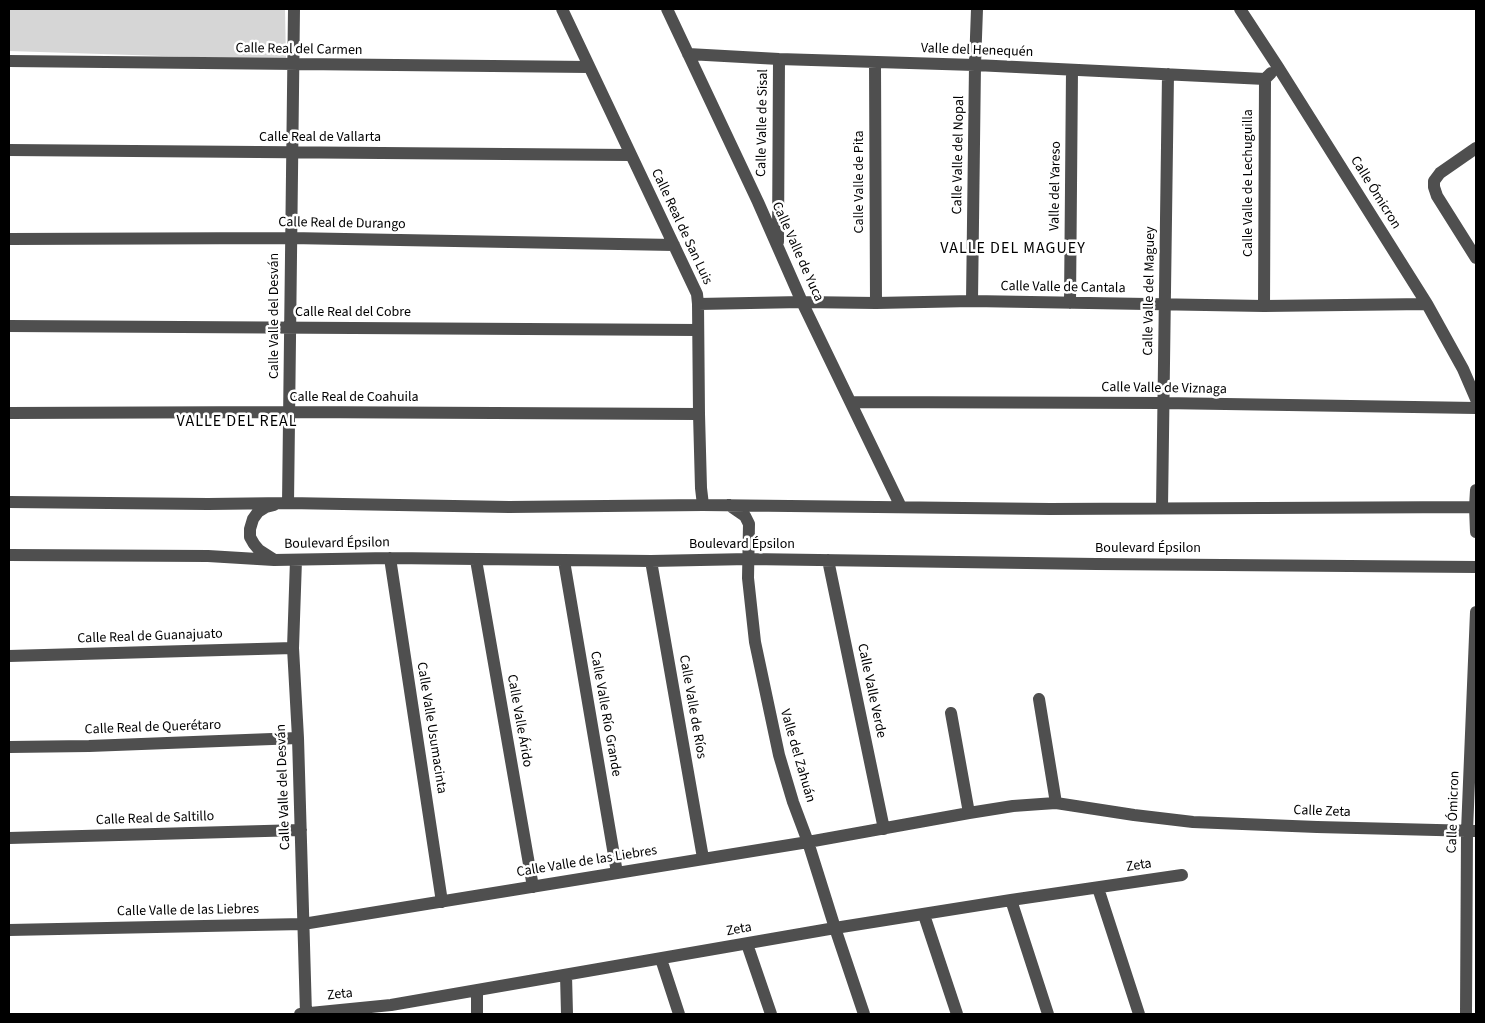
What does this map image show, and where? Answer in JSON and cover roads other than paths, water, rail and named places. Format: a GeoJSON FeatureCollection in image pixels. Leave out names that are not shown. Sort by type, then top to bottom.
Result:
{"type":"FeatureCollection","features":[{"type":"Feature","properties":{"kind":"street","name":"Calle Valle del Desván"},"geometry":{"type":"LineString","coordinates":[[283,503],[289,412],[294,9]]}},
{"type":"Feature","properties":{"kind":"street","name":"Calle Real de San Luis"},"geometry":{"type":"LineString","coordinates":[[562,9],[697,294],[701,488],[703,505]]}},
{"type":"Feature","properties":{"kind":"street","name":"Calle Valle de Yuca"},"geometry":{"type":"LineString","coordinates":[[667,9],[802,302],[852,402],[901,507]]}},
{"type":"Feature","properties":{"kind":"street","name":"Calle Valle del Nopal"},"geometry":{"type":"LineString","coordinates":[[972,301],[977,9]]}},
{"type":"Feature","properties":{"kind":"street","name":"Calle Ómicron"},"geometry":{"type":"LineString","coordinates":[[1240,9],[1427,304],[1463,369],[1476,398]]}},
{"type":"Feature","properties":{"kind":"street","name":"Valle del Henequén"},"geometry":{"type":"LineString","coordinates":[[688,54],[1265,79]]}},
{"type":"Feature","properties":{"kind":"street","name":"Calle Valle de Sisal"},"geometry":{"type":"LineString","coordinates":[[778,247],[779,59]]}},
{"type":"Feature","properties":{"kind":"street","name":"Calle Real del Carmen"},"geometry":{"type":"LineString","coordinates":[[9,61],[589,67]]}},
{"type":"Feature","properties":{"kind":"street","name":"Calle Valle de Pita"},"geometry":{"type":"LineString","coordinates":[[875,62],[876,303]]}},
{"type":"Feature","properties":{"kind":"street"},"geometry":{"type":"LineString","coordinates":[[1265,79],[1278,67]]}},
{"type":"Feature","properties":{"kind":"street","name":"Valle del Yareso"},"geometry":{"type":"LineString","coordinates":[[1070,303],[1072,70]]}},
{"type":"Feature","properties":{"kind":"street","name":"Calle Valle del Maguey"},"geometry":{"type":"LineString","coordinates":[[1162,508],[1168,74]]}},
{"type":"Feature","properties":{"kind":"street","name":"Calle Valle de Lechuguilla"},"geometry":{"type":"LineString","coordinates":[[1264,306],[1265,79]]}},
{"type":"Feature","properties":{"kind":"street"},"geometry":{"type":"LineString","coordinates":[[1476,148],[1440,173],[1434,182],[1437,196],[1476,258]]}},
{"type":"Feature","properties":{"kind":"street","name":"Calle Real de Vallarta"},"geometry":{"type":"LineString","coordinates":[[9,150],[630,154]]}},
{"type":"Feature","properties":{"kind":"street","name":"Calle Real de Durango"},"geometry":{"type":"LineString","coordinates":[[9,239],[290,238],[674,245]]}},
{"type":"Feature","properties":{"kind":"street","name":"Calle Valle de Cantala"},"geometry":{"type":"LineString","coordinates":[[698,304],[972,301],[1264,306],[1427,304]]}},
{"type":"Feature","properties":{"kind":"street","name":"Calle Real del Cobre"},"geometry":{"type":"LineString","coordinates":[[9,326],[698,330]]}},
{"type":"Feature","properties":{"kind":"street","name":"Calle Valle de Viznaga"},"geometry":{"type":"LineString","coordinates":[[852,402],[1476,408]]}},
{"type":"Feature","properties":{"kind":"street","name":"Calle Real de Coahuila"},"geometry":{"type":"LineString","coordinates":[[9,413],[699,414]]}},
{"type":"Feature","properties":{"kind":"street"},"geometry":{"type":"LineString","coordinates":[[1476,490],[1476,532]]}},
{"type":"Feature","properties":{"kind":"street"},"geometry":{"type":"LineString","coordinates":[[9,502],[283,503],[509,507],[729,505],[1050,509],[1476,507]]}},
{"type":"Feature","properties":{"kind":"street"},"geometry":{"type":"LineString","coordinates":[[274,560],[259,550],[254,544],[250,538],[250,529],[258,512],[266,507],[283,503]]}},
{"type":"Feature","properties":{"kind":"street","name":"Valle del Zahuán"},"geometry":{"type":"LineString","coordinates":[[729,505],[745,516],[749,524],[748,578],[751,616],[762,681],[779,755],[864,1014]]}},
{"type":"Feature","properties":{"kind":"street","name":"Boulevard Épsilon"},"geometry":{"type":"LineString","coordinates":[[9,555],[208,556],[274,560],[390,558],[651,561],[749,559],[1476,567]]}},
{"type":"Feature","properties":{"kind":"street","name":"Calle Valle Usumacinta"},"geometry":{"type":"LineString","coordinates":[[390,558],[442,902]]}},
{"type":"Feature","properties":{"kind":"street","name":"Calle Valle del Desván"},"geometry":{"type":"LineString","coordinates":[[296,560],[293,648],[298,738],[306,1014]]}},
{"type":"Feature","properties":{"kind":"street","name":"Calle Valle Árido"},"geometry":{"type":"LineString","coordinates":[[476,560],[533,887]]}},
{"type":"Feature","properties":{"kind":"street","name":"Calle Valle Verde"},"geometry":{"type":"LineString","coordinates":[[828,560],[884,829]]}},
{"type":"Feature","properties":{"kind":"street","name":"Calle Valle Río Grande"},"geometry":{"type":"LineString","coordinates":[[564,561],[617,873]]}},
{"type":"Feature","properties":{"kind":"street","name":"Calle Valle de Ríos"},"geometry":{"type":"LineString","coordinates":[[651,561],[703,858]]}},
{"type":"Feature","properties":{"kind":"street","name":"Calle Ómicron"},"geometry":{"type":"LineString","coordinates":[[1466,1014],[1476,612]]}},
{"type":"Feature","properties":{"kind":"street","name":"Calle Real de Guanajuato"},"geometry":{"type":"LineString","coordinates":[[9,656],[293,648]]}},
{"type":"Feature","properties":{"kind":"street"},"geometry":{"type":"LineString","coordinates":[[1039,699],[1056,803]]}},
{"type":"Feature","properties":{"kind":"street"},"geometry":{"type":"LineString","coordinates":[[951,713],[969,813]]}},
{"type":"Feature","properties":{"kind":"street","name":"Calle Real de Querétaro"},"geometry":{"type":"LineString","coordinates":[[9,747],[298,738]]}},
{"type":"Feature","properties":{"kind":"street","name":"Calle Valle de las Liebres"},"geometry":{"type":"LineString","coordinates":[[9,930],[303,924],[808,842],[1012,806],[1056,803],[1167,820]]}},
{"type":"Feature","properties":{"kind":"street","name":"Calle Zeta"},"geometry":{"type":"LineString","coordinates":[[1167,820],[1317,827],[1472,831]]}},
{"type":"Feature","properties":{"kind":"street","name":"Calle Real de Saltillo"},"geometry":{"type":"LineString","coordinates":[[9,838],[301,830]]}},
{"type":"Feature","properties":{"kind":"street","name":"Zeta"},"geometry":{"type":"LineString","coordinates":[[300,1014],[392,1010],[476,990],[835,928],[1182,875]]}},
{"type":"Feature","properties":{"kind":"street"},"geometry":{"type":"LineString","coordinates":[[1098,888],[1138,1014]]}},
{"type":"Feature","properties":{"kind":"street"},"geometry":{"type":"LineString","coordinates":[[1011,900],[1048,1014]]}},
{"type":"Feature","properties":{"kind":"street"},"geometry":{"type":"LineString","coordinates":[[924,915],[957,1014]]}},
{"type":"Feature","properties":{"kind":"street"},"geometry":{"type":"LineString","coordinates":[[747,944],[771,1014]]}},
{"type":"Feature","properties":{"kind":"street"},"geometry":{"type":"LineString","coordinates":[[661,959],[679,1014]]}},
{"type":"Feature","properties":{"kind":"street"},"geometry":{"type":"LineString","coordinates":[[566,975],[567,1014]]}},
{"type":"Feature","properties":{"kind":"street"},"geometry":{"type":"LineString","coordinates":[[476,990],[478,1014]]}},
{"type":"Feature","properties":{"kind":"district","name":"VALLE DEL MAGUEY"},"geometry":{"type":"Point","coordinates":[1013,249]}},
{"type":"Feature","properties":{"kind":"district","name":"VALLE DEL REAL"},"geometry":{"type":"Point","coordinates":[237,422]}}]}
